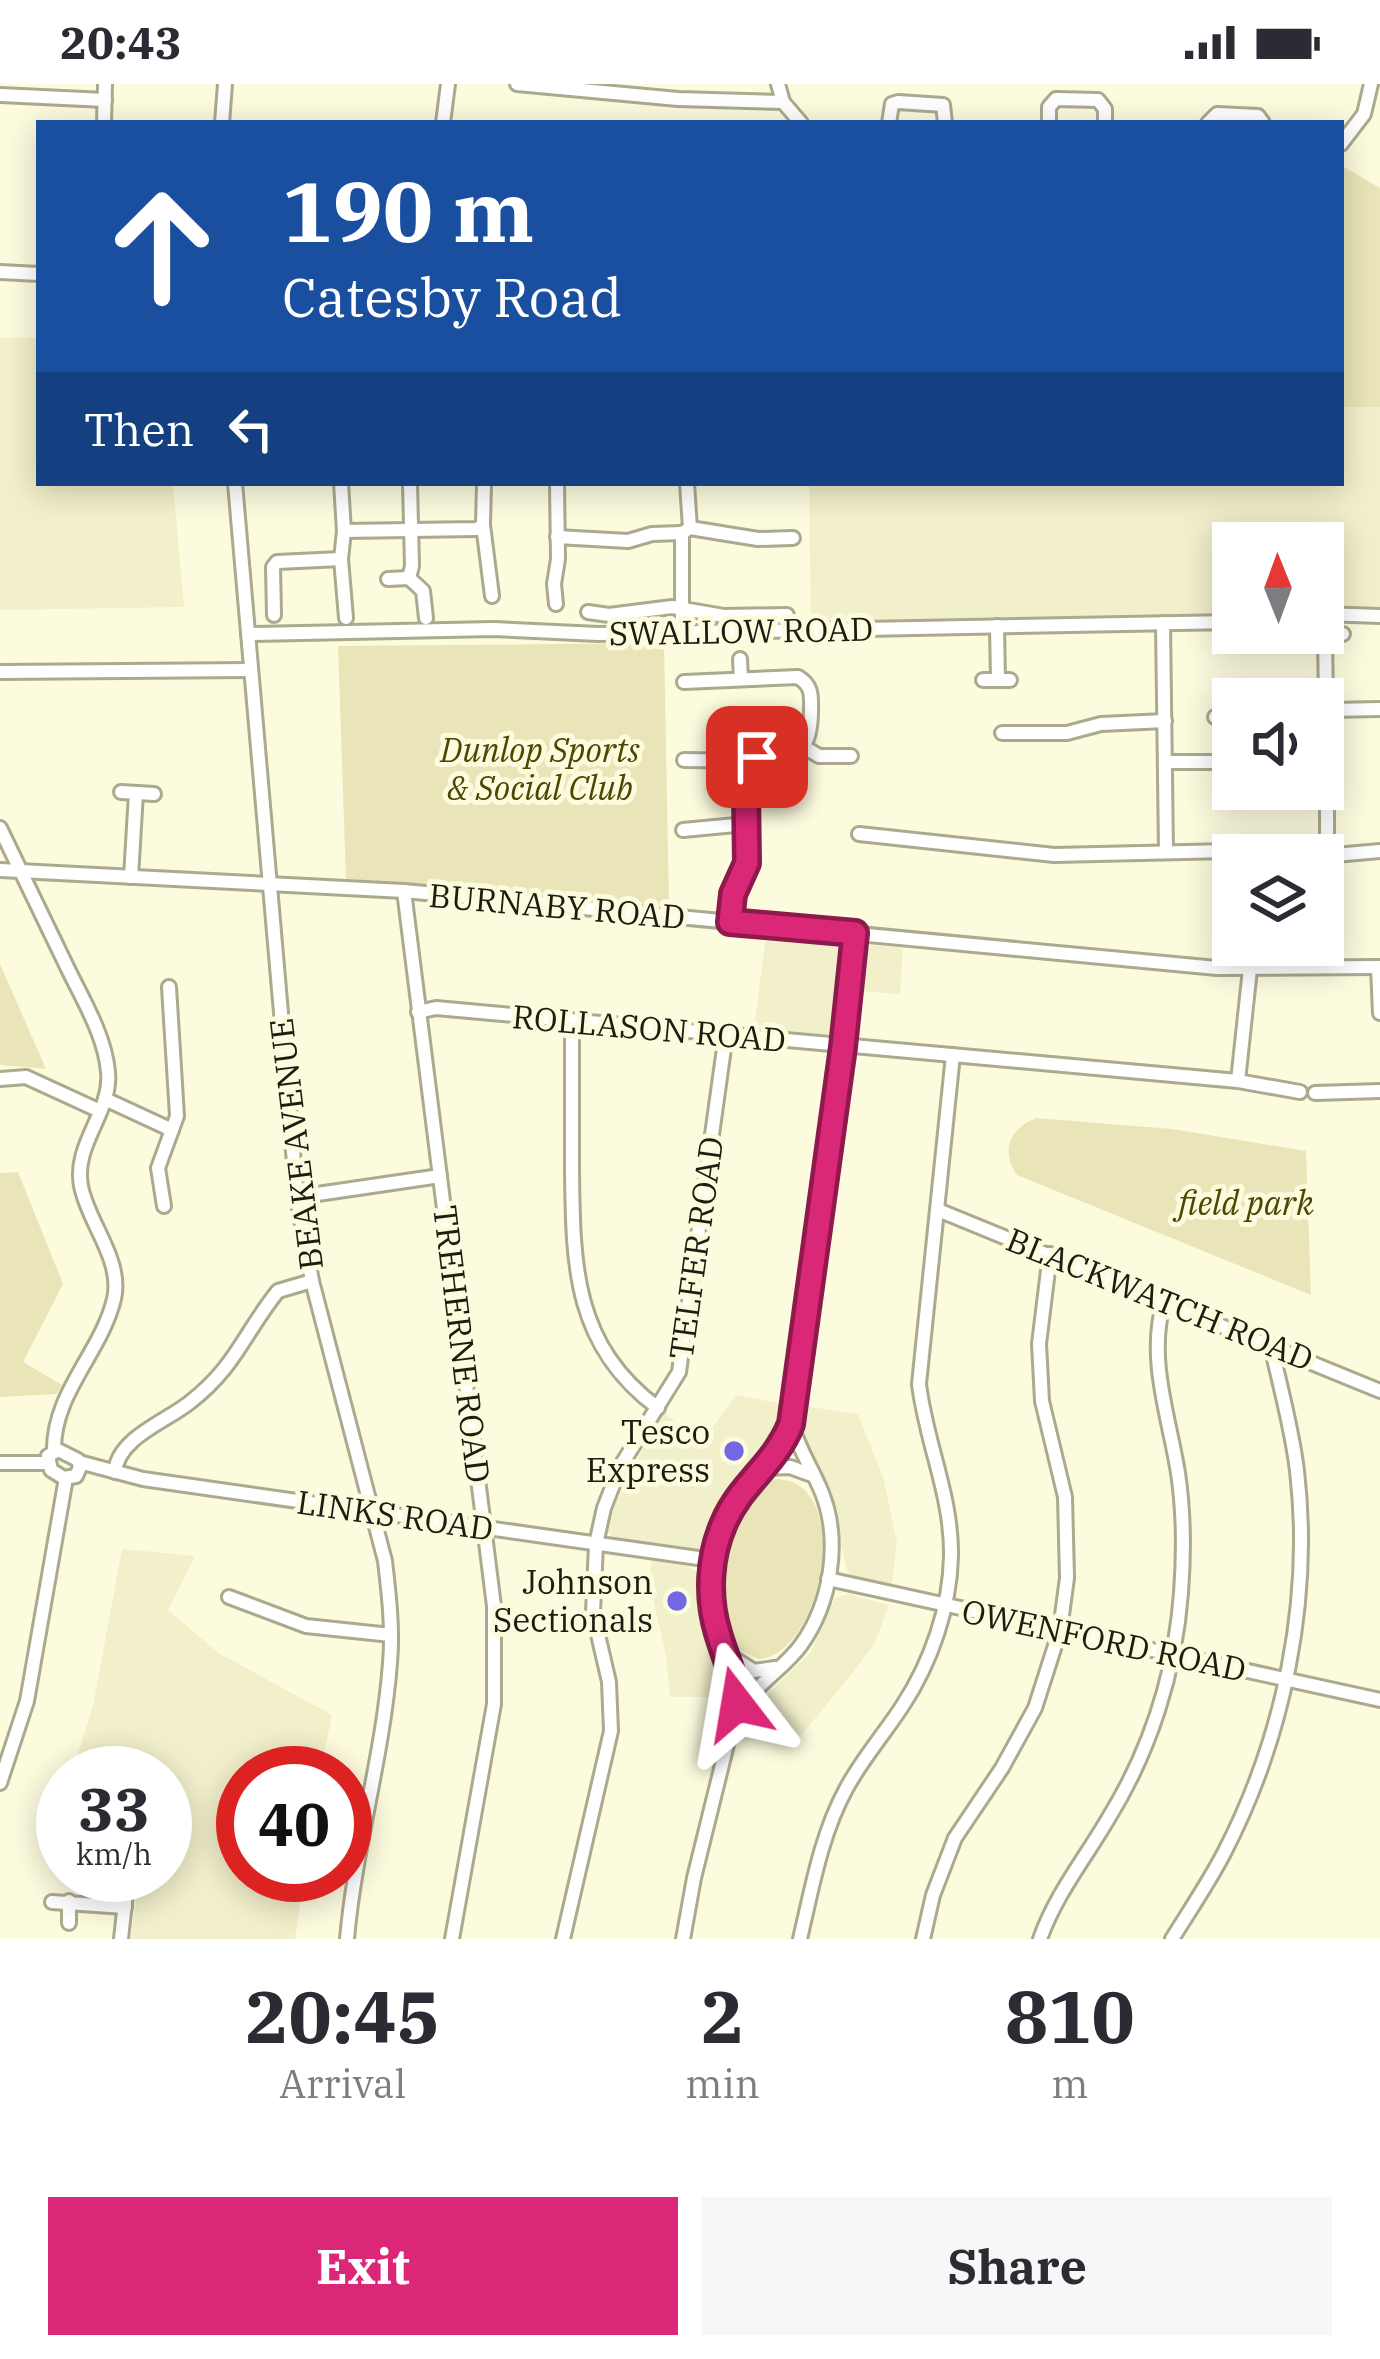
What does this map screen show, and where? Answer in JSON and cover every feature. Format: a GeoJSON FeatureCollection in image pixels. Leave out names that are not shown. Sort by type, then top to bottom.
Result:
{"type":"FeatureCollection","features":[{"type":"Feature","properties":{"kind":"street"},"geometry":{"type":"LineString","coordinates":[[104,120],[105,84]]}},
{"type":"Feature","properties":{"kind":"street"},"geometry":{"type":"LineString","coordinates":[[222,120],[225,84]]}},
{"type":"Feature","properties":{"kind":"street"},"geometry":{"type":"LineString","coordinates":[[443,120],[448,84]]}},
{"type":"Feature","properties":{"kind":"street"},"geometry":{"type":"LineString","coordinates":[[517,84],[679,91],[783,102]]}},
{"type":"Feature","properties":{"kind":"street"},"geometry":{"type":"LineString","coordinates":[[778,84],[783,102],[798,120]]}},
{"type":"Feature","properties":{"kind":"street"},"geometry":{"type":"LineString","coordinates":[[1344,140],[1364,114],[1371,84]]}},
{"type":"Feature","properties":{"kind":"street"},"geometry":{"type":"LineString","coordinates":[[0,95],[105,100]]}},
{"type":"Feature","properties":{"kind":"street"},"geometry":{"type":"LineString","coordinates":[[1048,120],[1049,107],[1056,99],[1098,100],[1106,109],[1105,120]]}},
{"type":"Feature","properties":{"kind":"street"},"geometry":{"type":"LineString","coordinates":[[889,120],[892,104],[898,103],[943,105],[945,120]]}},
{"type":"Feature","properties":{"kind":"street"},"geometry":{"type":"LineString","coordinates":[[1211,120],[1217,114],[1261,120]]}},
{"type":"Feature","properties":{"kind":"street"},"geometry":{"type":"LineString","coordinates":[[0,272],[36,274]]}},
{"type":"Feature","properties":{"kind":"street","name":"BEAKE AVENUE"},"geometry":{"type":"LineString","coordinates":[[235,486],[297,1197],[312,1281],[385,1562],[391,1635],[385,1712],[347,1939]]}},
{"type":"Feature","properties":{"kind":"street"},"geometry":{"type":"LineString","coordinates":[[340,486],[346,618]]}},
{"type":"Feature","properties":{"kind":"street"},"geometry":{"type":"LineString","coordinates":[[410,486],[409,578],[425,596],[427,618]]}},
{"type":"Feature","properties":{"kind":"street"},"geometry":{"type":"LineString","coordinates":[[484,486],[491,596]]}},
{"type":"Feature","properties":{"kind":"street"},"geometry":{"type":"LineString","coordinates":[[556,604],[557,486]]}},
{"type":"Feature","properties":{"kind":"street"},"geometry":{"type":"LineString","coordinates":[[682,631],[687,486]]}},
{"type":"Feature","properties":{"kind":"street"},"geometry":{"type":"LineString","coordinates":[[344,531],[477,529],[483,525]]}},
{"type":"Feature","properties":{"kind":"street"},"geometry":{"type":"LineString","coordinates":[[557,537],[628,542],[686,531],[793,538]]}},
{"type":"Feature","properties":{"kind":"street"},"geometry":{"type":"LineString","coordinates":[[274,615],[273,567],[277,562],[340,559]]}},
{"type":"Feature","properties":{"kind":"street"},"geometry":{"type":"LineString","coordinates":[[388,578],[409,578]]}},
{"type":"Feature","properties":{"kind":"street"},"geometry":{"type":"LineString","coordinates":[[588,612],[609,615],[682,608],[724,616],[787,615]]}},
{"type":"Feature","properties":{"kind":"street"},"geometry":{"type":"LineString","coordinates":[[1344,615],[1380,616]]}},
{"type":"Feature","properties":{"kind":"street","name":"SWALLOW ROAD"},"geometry":{"type":"LineString","coordinates":[[248,634],[494,629],[598,634],[1212,622]]}},
{"type":"Feature","properties":{"kind":"street"},"geometry":{"type":"LineString","coordinates":[[1163,623],[1166,853]]}},
{"type":"Feature","properties":{"kind":"street"},"geometry":{"type":"LineString","coordinates":[[997,680],[998,626]]}},
{"type":"Feature","properties":{"kind":"street"},"geometry":{"type":"LineString","coordinates":[[740,659],[741,679]]}},
{"type":"Feature","properties":{"kind":"street"},"geometry":{"type":"LineString","coordinates":[[0,672],[250,670]]}},
{"type":"Feature","properties":{"kind":"street"},"geometry":{"type":"LineString","coordinates":[[683,682],[798,677],[811,692],[810,738],[796,752],[768,752],[752,761],[700,753],[683,760]]}},
{"type":"Feature","properties":{"kind":"street"},"geometry":{"type":"LineString","coordinates":[[1344,710],[1380,710]]}},
{"type":"Feature","properties":{"kind":"street"},"geometry":{"type":"LineString","coordinates":[[1002,734],[1067,733],[1101,724],[1165,721]]}},
{"type":"Feature","properties":{"kind":"street"},"geometry":{"type":"LineString","coordinates":[[804,747],[819,756],[851,756]]}},
{"type":"Feature","properties":{"kind":"street"},"geometry":{"type":"LineString","coordinates":[[730,922],[733,894],[747,863],[746,793],[752,761]]}},
{"type":"Feature","properties":{"kind":"street"},"geometry":{"type":"LineString","coordinates":[[1166,762],[1212,762]]}},
{"type":"Feature","properties":{"kind":"street"},"geometry":{"type":"LineString","coordinates":[[121,792],[154,794]]}},
{"type":"Feature","properties":{"kind":"street"},"geometry":{"type":"LineString","coordinates":[[131,877],[136,793]]}},
{"type":"Feature","properties":{"kind":"street"},"geometry":{"type":"LineString","coordinates":[[683,830],[746,824]]}},
{"type":"Feature","properties":{"kind":"street"},"geometry":{"type":"LineString","coordinates":[[0,829],[100,1039],[108,1073],[80,1177],[112,1264],[115,1295],[57,1418],[51,1457],[54,1473],[66,1478],[78,1473],[79,1462],[70,1454],[51,1457],[0,1463]]}},
{"type":"Feature","properties":{"kind":"street"},"geometry":{"type":"LineString","coordinates":[[859,834],[1054,855],[1212,852]]}},
{"type":"Feature","properties":{"kind":"street"},"geometry":{"type":"LineString","coordinates":[[1344,854],[1380,850]]}},
{"type":"Feature","properties":{"kind":"street","name":"BURNABY ROAD"},"geometry":{"type":"LineString","coordinates":[[0,870],[404,892],[1250,969],[1379,967]]}},
{"type":"Feature","properties":{"kind":"street","name":"TREHERNE ROAD"},"geometry":{"type":"LineString","coordinates":[[404,892],[494,1606],[494,1703],[452,1939]]}},
{"type":"Feature","properties":{"kind":"street"},"geometry":{"type":"LineString","coordinates":[[735,1723],[736,1688],[713,1614],[712,1560],[724,1523],[740,1495],[780,1452],[791,1424],[855,933]]}},
{"type":"Feature","properties":{"kind":"street"},"geometry":{"type":"LineString","coordinates":[[1379,967],[1380,1013]]}},
{"type":"Feature","properties":{"kind":"street"},"geometry":{"type":"LineString","coordinates":[[1238,1081],[1250,969]]}},
{"type":"Feature","properties":{"kind":"street"},"geometry":{"type":"LineString","coordinates":[[164,1205],[158,1168],[177,1116],[169,987]]}},
{"type":"Feature","properties":{"kind":"street","name":"ROLLASON ROAD"},"geometry":{"type":"LineString","coordinates":[[418,1012],[436,1009],[725,1034],[1238,1081],[1308,1092],[1380,1091]]}},
{"type":"Feature","properties":{"kind":"street"},"geometry":{"type":"LineString","coordinates":[[572,1021],[573,1244],[579,1292],[597,1342],[620,1373],[658,1408]]}},
{"type":"Feature","properties":{"kind":"street"},"geometry":{"type":"LineString","coordinates":[[172,1028],[188,1026]]}},
{"type":"Feature","properties":{"kind":"street","name":"TELFER ROAD"},"geometry":{"type":"LineString","coordinates":[[563,1939],[611,1731],[609,1682],[593,1612],[596,1544],[620,1467],[673,1386],[683,1351],[725,1034]]}},
{"type":"Feature","properties":{"kind":"street"},"geometry":{"type":"LineString","coordinates":[[800,1939],[830,1822],[863,1760],[920,1676],[944,1606],[950,1521],[919,1384],[953,1055]]}},
{"type":"Feature","properties":{"kind":"street"},"geometry":{"type":"LineString","coordinates":[[0,1079],[26,1076],[172,1130]]}},
{"type":"Feature","properties":{"kind":"street"},"geometry":{"type":"LineString","coordinates":[[297,1197],[440,1176]]}},
{"type":"Feature","properties":{"kind":"street","name":"BLACKWATCH ROAD"},"geometry":{"type":"LineString","coordinates":[[938,1210],[1380,1391]]}},
{"type":"Feature","properties":{"kind":"street"},"geometry":{"type":"LineString","coordinates":[[923,1939],[933,1895],[955,1838],[1035,1708],[1060,1630],[1067,1578],[1065,1497],[1042,1401],[1039,1344],[1049,1254]]}},
{"type":"Feature","properties":{"kind":"street"},"geometry":{"type":"LineString","coordinates":[[115,1472],[126,1446],[196,1398],[233,1361],[278,1291],[312,1281]]}},
{"type":"Feature","properties":{"kind":"street"},"geometry":{"type":"LineString","coordinates":[[1040,1939],[1061,1889],[1134,1772],[1158,1710],[1172,1654],[1181,1593],[1183,1528],[1158,1363],[1158,1325],[1164,1300]]}},
{"type":"Feature","properties":{"kind":"street"},"geometry":{"type":"LineString","coordinates":[[1172,1939],[1234,1832],[1268,1745],[1286,1679],[1300,1583],[1300,1506],[1290,1427],[1271,1345]]}},
{"type":"Feature","properties":{"kind":"street"},"geometry":{"type":"LineString","coordinates":[[683,1939],[696,1869],[735,1723],[743,1704],[805,1640],[828,1579],[831,1534],[826,1505],[791,1424]]}},
{"type":"Feature","properties":{"kind":"street","name":"LINKS ROAD"},"geometry":{"type":"LineString","coordinates":[[79,1462],[115,1472],[712,1560]]}},
{"type":"Feature","properties":{"kind":"street"},"geometry":{"type":"LineString","coordinates":[[766,1468],[790,1467],[812,1475]]}},
{"type":"Feature","properties":{"kind":"street"},"geometry":{"type":"LineString","coordinates":[[0,1783],[27,1701],[66,1478]]}},
{"type":"Feature","properties":{"kind":"street","name":"OWENFORD ROAD"},"geometry":{"type":"LineString","coordinates":[[828,1579],[1380,1700]]}},
{"type":"Feature","properties":{"kind":"street"},"geometry":{"type":"LineString","coordinates":[[229,1597],[306,1626],[391,1635]]}},
{"type":"Feature","properties":{"kind":"street"},"geometry":{"type":"LineString","coordinates":[[724,1650],[743,1668],[782,1666]]}},
{"type":"Feature","properties":{"kind":"street"},"geometry":{"type":"LineString","coordinates":[[736,1688],[768,1677]]}},
{"type":"Feature","properties":{"kind":"street"},"geometry":{"type":"LineString","coordinates":[[69,1902],[69,1923]]}},
{"type":"Feature","properties":{"kind":"street"},"geometry":{"type":"LineString","coordinates":[[78,1902],[124,1907]]}},
{"type":"Feature","properties":{"kind":"street"},"geometry":{"type":"LineString","coordinates":[[121,1939],[125,1902]]}},
{"type":"Feature","properties":{"kind":"shaded area"},"geometry":{"type":"Polygon","coordinates":[[[36,337],[36,486],[173,486],[184,607],[0,610],[0,338],[36,337]]]}},
{"type":"Feature","properties":{"kind":"shaded area"},"geometry":{"type":"Polygon","coordinates":[[[1344,407],[1380,407],[1380,609],[1344,611],[1344,522],[1212,522],[1212,615],[814,623],[811,630],[809,486],[1344,486],[1344,407]]]}},
{"type":"Feature","properties":{"kind":"shaded area"},"geometry":{"type":"Polygon","coordinates":[[[766,935],[840,942],[846,947],[834,1035],[754,1030],[766,935]]]}},
{"type":"Feature","properties":{"kind":"shaded area"},"geometry":{"type":"Polygon","coordinates":[[[872,945],[903,948],[900,994],[859,991],[863,954],[872,945]]]}},
{"type":"Feature","properties":{"kind":"shaded area"},"geometry":{"type":"Polygon","coordinates":[[[736,1395],[783,1404],[783,1420],[775,1445],[736,1490],[705,1545],[699,1549],[613,1538],[607,1531],[616,1502],[659,1417],[666,1414],[702,1442],[736,1395]]]}},
{"type":"Feature","properties":{"kind":"shaded area"},"geometry":{"type":"Polygon","coordinates":[[[803,1406],[858,1414],[883,1477],[897,1542],[892,1585],[855,1578],[847,1571],[831,1494],[804,1437],[803,1406]]]}},
{"type":"Feature","properties":{"kind":"shaded area"},"geometry":{"type":"Polygon","coordinates":[[[122,1549],[195,1556],[168,1610],[220,1654],[332,1715],[326,1746],[216,1746],[216,1902],[300,1902],[295,1939],[131,1939],[136,1902],[192,1902],[192,1746],[80,1746],[93,1706],[122,1549]]]}},
{"type":"Feature","properties":{"kind":"shaded area"},"geometry":{"type":"Polygon","coordinates":[[[652,1560],[690,1567],[701,1575],[706,1607],[730,1677],[732,1702],[670,1697],[649,1580],[652,1560]]]}},
{"type":"Feature","properties":{"kind":"shaded area"},"geometry":{"type":"Polygon","coordinates":[[[848,1594],[889,1605],[875,1643],[854,1671],[795,1743],[746,1728],[750,1711],[810,1653],[835,1598],[848,1594]]]}},
{"type":"Feature","properties":{"kind":"green space"},"geometry":{"type":"Polygon","coordinates":[[[1344,167],[1380,188],[1380,407],[1344,407],[1344,167]]]}},
{"type":"Feature","properties":{"kind":"green space","name":"Dunlop Sports & Social Club"},"geometry":{"type":"Polygon","coordinates":[[[664,643],[669,906],[346,879],[338,646],[664,643]]]}},
{"type":"Feature","properties":{"kind":"green space"},"geometry":{"type":"Polygon","coordinates":[[[0,964],[46,1069],[0,1065],[0,964]]]}},
{"type":"Feature","properties":{"kind":"green space","name":"field park"},"geometry":{"type":"Polygon","coordinates":[[[1036,1118],[1172,1129],[1306,1151],[1311,1295],[1017,1175],[1009,1157],[1010,1141],[1036,1118]]]}},
{"type":"Feature","properties":{"kind":"green space"},"geometry":{"type":"Polygon","coordinates":[[[18,1172],[63,1284],[23,1362],[62,1385],[57,1394],[0,1397],[0,1173],[18,1172]]]}},
{"type":"Feature","properties":{"kind":"green space"},"geometry":{"type":"Polygon","coordinates":[[[774,1479],[800,1486],[815,1506],[822,1534],[821,1567],[800,1629],[781,1650],[759,1659],[733,1647],[722,1579],[731,1530],[741,1509],[755,1491],[774,1479]]]}},
{"type":"Feature","properties":{"kind":"place","name":"Tesco Express"},"geometry":{"type":"Point","coordinates":[734,1451]}},
{"type":"Feature","properties":{"kind":"place","name":"Johnson Sectionals"},"geometry":{"type":"Point","coordinates":[677,1601]}},
{"type":"Feature","properties":{"kind":"route"},"geometry":{"type":"LineString","coordinates":[[737,1704],[735,1677],[713,1614],[712,1560],[724,1523],[740,1495],[780,1452],[791,1424],[855,933],[730,922],[733,894],[747,863],[746,793],[752,761],[757,757]]}}]}
